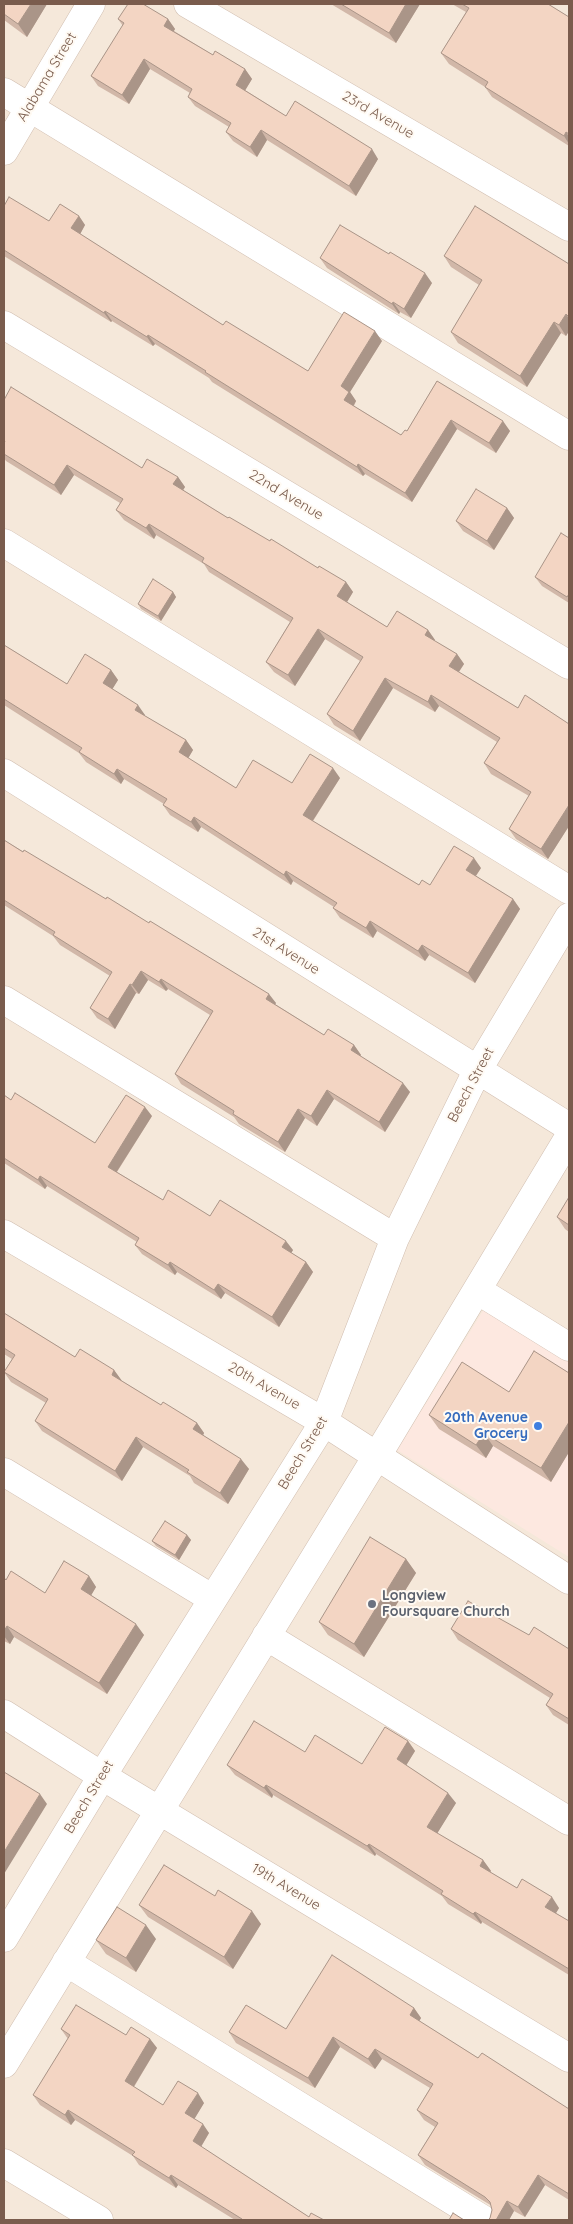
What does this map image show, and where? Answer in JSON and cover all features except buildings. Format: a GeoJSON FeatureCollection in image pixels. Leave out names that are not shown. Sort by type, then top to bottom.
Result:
{"type":"FeatureCollection","features":[{"type":"Feature","properties":{"kind":"street","name":"Alabama Street"},"geometry":{"type":"LineString","coordinates":[[4,150],[91,4]]}},
{"type":"Feature","properties":{"kind":"street","name":"23rd Avenue"},"geometry":{"type":"LineString","coordinates":[[188,4],[569,227]]}},
{"type":"Feature","properties":{"kind":"street"},"geometry":{"type":"LineString","coordinates":[[4,92],[569,436]]}},
{"type":"Feature","properties":{"kind":"street","name":"22nd Avenue"},"geometry":{"type":"LineString","coordinates":[[4,325],[569,665]]}},
{"type":"Feature","properties":{"kind":"street"},"geometry":{"type":"LineString","coordinates":[[4,543],[569,890]]}},
{"type":"Feature","properties":{"kind":"street","name":"21st Avenue"},"geometry":{"type":"LineString","coordinates":[[4,773],[569,1128]]}},
{"type":"Feature","properties":{"kind":"street","name":"Beech Street"},"geometry":{"type":"LineString","coordinates":[[5,1931],[324,1422],[395,1238],[477,1071],[569,917]]}},
{"type":"Feature","properties":{"kind":"street"},"geometry":{"type":"LineString","coordinates":[[4,1000],[395,1238]]}},
{"type":"Feature","properties":{"kind":"street"},"geometry":{"type":"LineString","coordinates":[[4,2064],[377,1456],[569,1137]]}},
{"type":"Feature","properties":{"kind":"street","name":"20th Avenue"},"geometry":{"type":"LineString","coordinates":[[4,1234],[324,1422],[569,1580]]}},
{"type":"Feature","properties":{"kind":"street"},"geometry":{"type":"LineString","coordinates":[[476,1290],[569,1347]]}},
{"type":"Feature","properties":{"kind":"street"},"geometry":{"type":"LineString","coordinates":[[4,1472],[213,1599]]}},
{"type":"Feature","properties":{"kind":"street"},"geometry":{"type":"LineString","coordinates":[[266,1636],[569,1821]]}},
{"type":"Feature","properties":{"kind":"street","name":"19th Avenue"},"geometry":{"type":"LineString","coordinates":[[4,1714],[102,1776],[569,2058]]}},
{"type":"Feature","properties":{"kind":"street"},"geometry":{"type":"LineString","coordinates":[[66,1962],[484,2220]]}},
{"type":"Feature","properties":{"kind":"street"},"geometry":{"type":"LineString","coordinates":[[4,2163],[99,2220]]}},
{"type":"Feature","properties":{"kind":"shaded area"},"geometry":{"type":"Polygon","coordinates":[[[4,4],[569,4],[569,2220],[4,2220],[4,4]]]}},
{"type":"Feature","properties":{"kind":"shaded area"},"geometry":{"type":"Polygon","coordinates":[[[484,1309],[569,1362],[569,1557],[397,1450],[484,1309]]]}},
{"type":"Feature","properties":{"kind":"place","name":"20th Avenue Grocery"},"geometry":{"type":"Point","coordinates":[538,1426]}},
{"type":"Feature","properties":{"kind":"place","name":"Longview Foursquare Church"},"geometry":{"type":"Point","coordinates":[372,1604]}}]}
